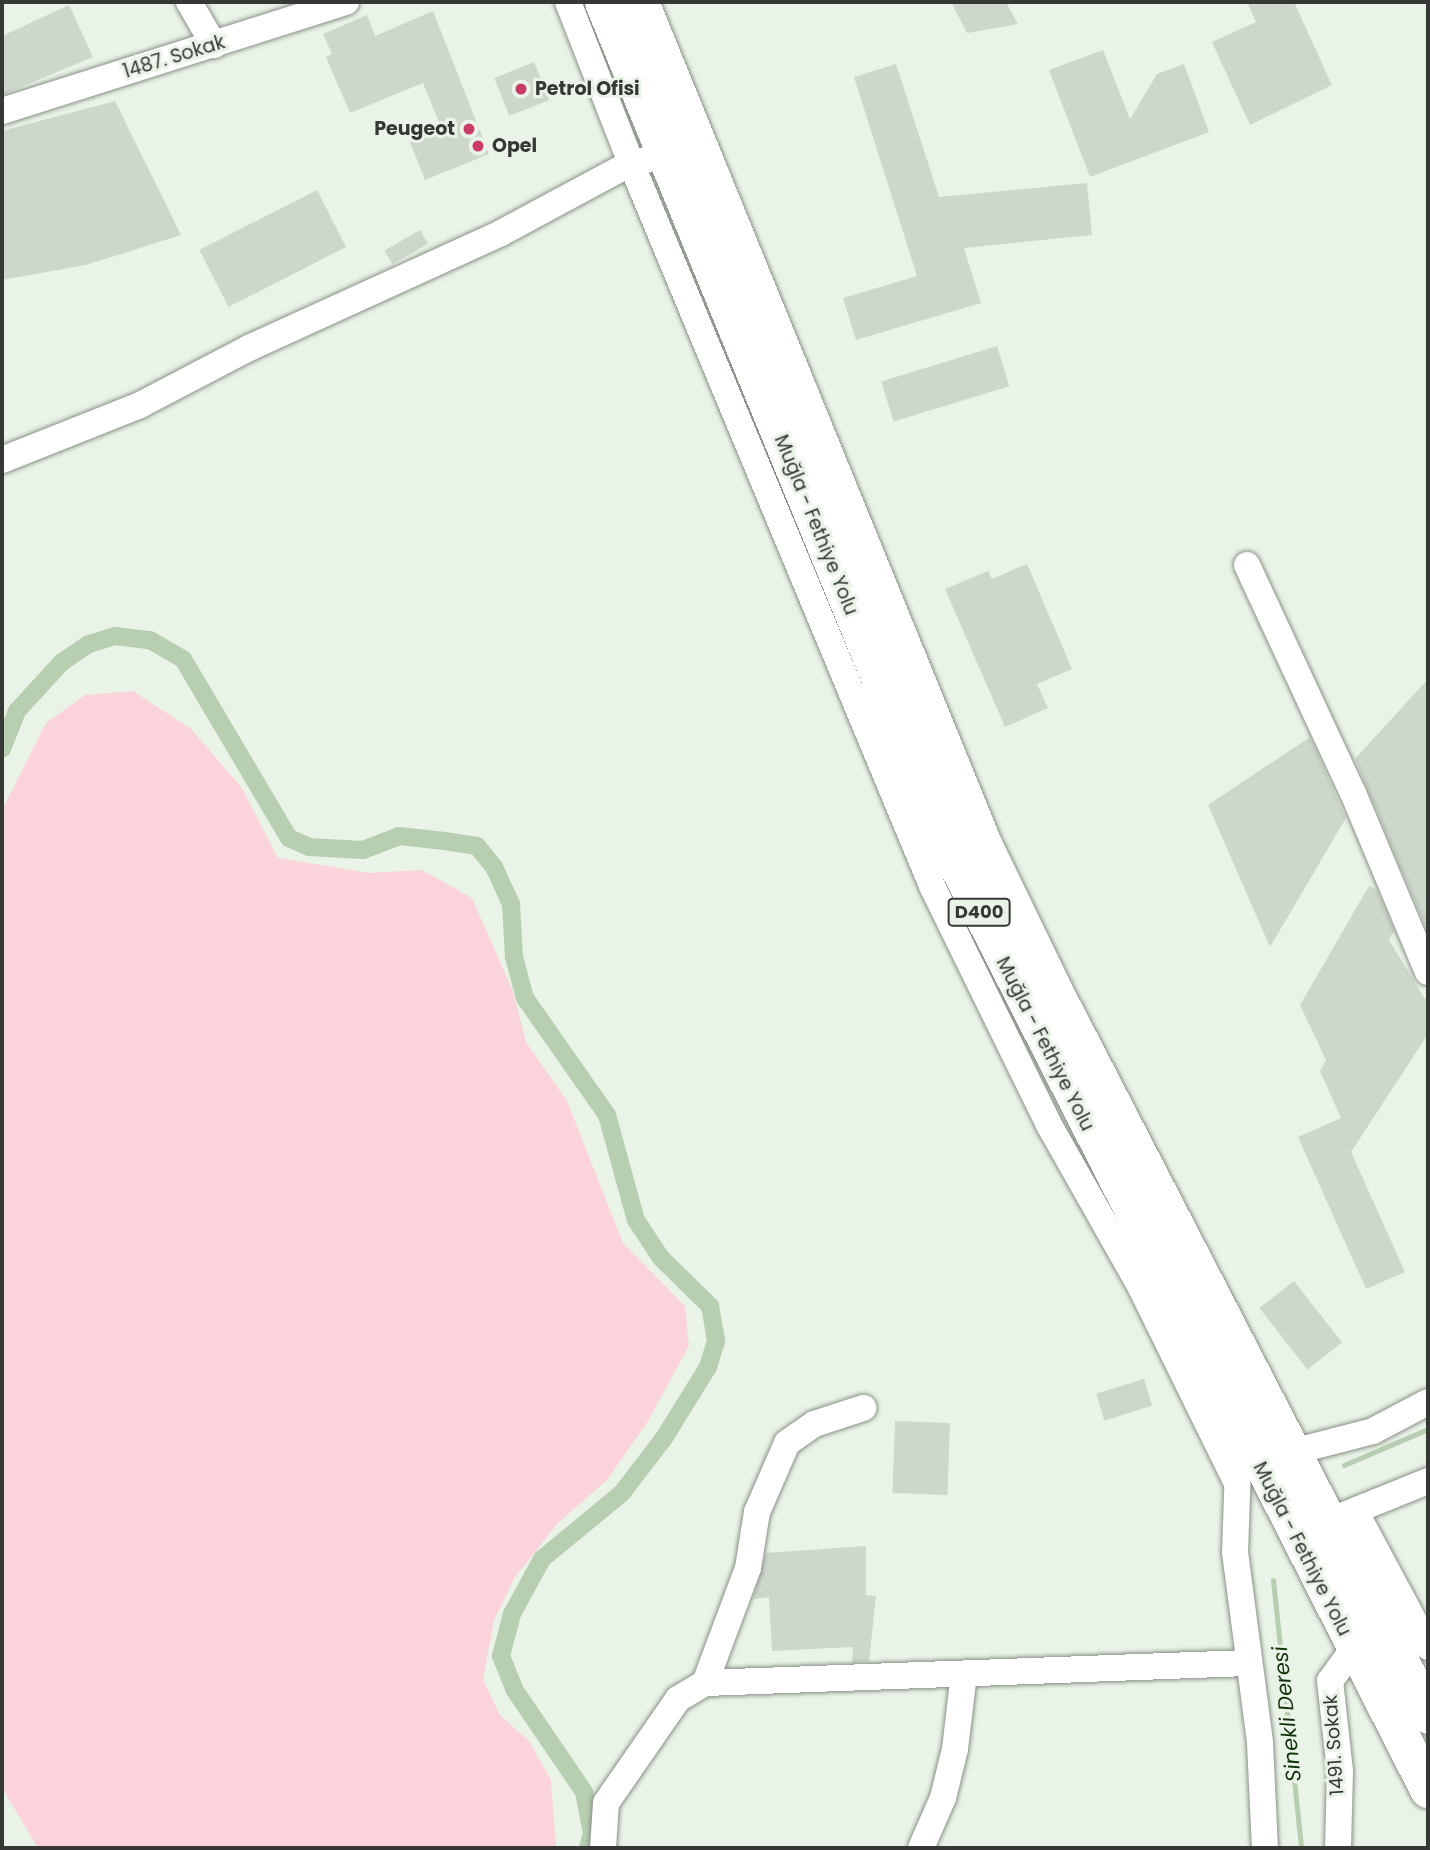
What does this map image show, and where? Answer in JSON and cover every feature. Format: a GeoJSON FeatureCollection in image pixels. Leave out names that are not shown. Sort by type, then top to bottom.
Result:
{"type":"FeatureCollection","features":[{"type":"Feature","properties":{"kind":"highway","name":"Muğla - Fethiye Yolu"},"geometry":{"type":"LineString","coordinates":[[603,2],[951,853],[1063,1117],[1242,1430],[1353,1649],[1428,1789]]}},
{"type":"Feature","properties":{"kind":"highway","name":"Muğla - Fethiye Yolu"},"geometry":{"type":"LineString","coordinates":[[640,2],[984,846],[1292,1452],[1341,1516],[1420,1647],[1428,1715]]}},
{"type":"Feature","properties":{"kind":"street"},"geometry":{"type":"LineString","coordinates":[[189,2],[214,45]]}},
{"type":"Feature","properties":{"kind":"street","name":"1487. Sokak"},"geometry":{"type":"LineString","coordinates":[[2,111],[346,2]]}},
{"type":"Feature","properties":{"kind":"street"},"geometry":{"type":"LineString","coordinates":[[568,2],[631,163],[933,888],[1063,1117],[1140,1286],[1237,1483]]}},
{"type":"Feature","properties":{"kind":"street"},"geometry":{"type":"LineString","coordinates":[[2,460],[140,405],[249,348],[501,233],[631,163],[666,156]]}},
{"type":"Feature","properties":{"kind":"street"},"geometry":{"type":"LineString","coordinates":[[1247,565],[1353,793],[1428,972]]}},
{"type":"Feature","properties":{"kind":"street"},"geometry":{"type":"LineString","coordinates":[[1292,1452],[1373,1431],[1428,1402]]}},
{"type":"Feature","properties":{"kind":"street"},"geometry":{"type":"LineString","coordinates":[[705,1683],[748,1568],[757,1512],[787,1443],[814,1424],[863,1408]]}},
{"type":"Feature","properties":{"kind":"street"},"geometry":{"type":"LineString","coordinates":[[1242,1430],[1235,1552],[1261,1742],[1265,1848]]}},
{"type":"Feature","properties":{"kind":"street"},"geometry":{"type":"LineString","coordinates":[[1341,1516],[1428,1481]]}},
{"type":"Feature","properties":{"kind":"street","name":"1491. Sokak"},"geometry":{"type":"LineString","coordinates":[[1338,1848],[1340,1771],[1330,1681],[1353,1649]]}},
{"type":"Feature","properties":{"kind":"street"},"geometry":{"type":"LineString","coordinates":[[603,1848],[606,1803],[678,1699],[705,1683],[1249,1663]]}},
{"type":"Feature","properties":{"kind":"street"},"geometry":{"type":"LineString","coordinates":[[921,1848],[943,1798],[955,1749],[964,1674]]}},
{"type":"Feature","properties":{"kind":"shaded area"},"geometry":{"type":"Polygon","coordinates":[[[133,691],[191,729],[242,788],[278,858],[369,873],[422,870],[472,898],[513,991],[526,1042],[567,1101],[623,1243],[685,1306],[689,1346],[648,1421],[607,1480],[558,1523],[515,1577],[494,1620],[483,1680],[500,1715],[529,1741],[551,1780],[556,1848],[38,1848],[2,1788],[2,810],[46,723],[85,695],[133,691]]]}},
{"type":"Feature","properties":{"kind":"building"},"geometry":{"type":"Polygon","coordinates":[[[951,2],[1006,2],[1018,24],[967,33],[951,2]]]}},
{"type":"Feature","properties":{"kind":"building"},"geometry":{"type":"Polygon","coordinates":[[[1247,2],[1294,2],[1332,85],[1250,125],[1212,42],[1256,22],[1247,2]]]}},
{"type":"Feature","properties":{"kind":"building"},"geometry":{"type":"Polygon","coordinates":[[[69,5],[93,57],[2,95],[2,36],[69,5]]]}},
{"type":"Feature","properties":{"kind":"building"},"geometry":{"type":"Polygon","coordinates":[[[433,11],[489,154],[425,180],[410,142],[442,129],[423,83],[350,113],[326,57],[332,54],[323,34],[367,15],[375,36],[433,11]]]}},
{"type":"Feature","properties":{"kind":"building"},"geometry":{"type":"Polygon","coordinates":[[[1103,50],[1130,119],[1157,74],[1184,64],[1209,132],[1090,177],[1049,70],[1103,50]]]}},
{"type":"Feature","properties":{"kind":"building"},"geometry":{"type":"Polygon","coordinates":[[[534,62],[549,100],[509,116],[494,78],[534,62]]]}},
{"type":"Feature","properties":{"kind":"building"},"geometry":{"type":"Polygon","coordinates":[[[896,64],[939,197],[1087,183],[1092,235],[964,248],[981,303],[856,340],[843,298],[917,276],[854,77],[896,64]]]}},
{"type":"Feature","properties":{"kind":"building"},"geometry":{"type":"Polygon","coordinates":[[[115,101],[181,235],[86,265],[2,280],[2,131],[115,101]]]}},
{"type":"Feature","properties":{"kind":"building"},"geometry":{"type":"Polygon","coordinates":[[[317,190],[346,247],[228,307],[199,250],[317,190]]]}},
{"type":"Feature","properties":{"kind":"building"},"geometry":{"type":"Polygon","coordinates":[[[420,230],[428,244],[392,264],[384,251],[420,230]]]}},
{"type":"Feature","properties":{"kind":"building"},"geometry":{"type":"Polygon","coordinates":[[[997,346],[1009,386],[894,422],[881,381],[997,346]]]}},
{"type":"Feature","properties":{"kind":"building"},"geometry":{"type":"Polygon","coordinates":[[[1027,564],[1072,669],[1037,684],[1048,708],[1005,727],[945,589],[988,571],[992,579],[1027,564]]]}},
{"type":"Feature","properties":{"kind":"building"},"geometry":{"type":"Polygon","coordinates":[[[1428,679],[1428,932],[1355,759],[1428,679]]]}},
{"type":"Feature","properties":{"kind":"building"},"geometry":{"type":"Polygon","coordinates":[[[1310,737],[1346,818],[1270,947],[1208,805],[1310,737]]]}},
{"type":"Feature","properties":{"kind":"building"},"geometry":{"type":"Polygon","coordinates":[[[1369,886],[1377,890],[1394,931],[1389,940],[1428,1004],[1428,1034],[1351,1152],[1405,1272],[1366,1289],[1298,1137],[1341,1118],[1320,1071],[1326,1060],[1300,1005],[1369,886]]]}},
{"type":"Feature","properties":{"kind":"building"},"geometry":{"type":"Polygon","coordinates":[[[1294,1281],[1342,1342],[1307,1370],[1259,1308],[1294,1281]]]}},
{"type":"Feature","properties":{"kind":"building"},"geometry":{"type":"Polygon","coordinates":[[[1144,1379],[1152,1406],[1104,1420],[1096,1394],[1144,1379]]]}},
{"type":"Feature","properties":{"kind":"building"},"geometry":{"type":"Polygon","coordinates":[[[895,1421],[950,1423],[947,1495],[892,1493],[895,1421]]]}},
{"type":"Feature","properties":{"kind":"building"},"geometry":{"type":"Polygon","coordinates":[[[866,1546],[866,1595],[876,1596],[869,1661],[852,1662],[853,1647],[772,1651],[769,1597],[753,1599],[766,1553],[866,1546]]]}},
{"type":"Feature","properties":{"kind":"waterway"},"geometry":{"type":"LineString","coordinates":[[2,749],[17,711],[62,662],[89,644],[115,636],[150,640],[183,659],[289,838],[309,847],[363,850],[399,836],[445,841],[477,846],[494,867],[511,904],[514,957],[525,998],[607,1115],[636,1220],[661,1258],[710,1306],[716,1341],[708,1367],[664,1438],[622,1493],[542,1559],[512,1614],[501,1656],[514,1689],[584,1792],[592,1833],[588,1848]]}},
{"type":"Feature","properties":{"kind":"waterway","name":"Sinekli Deresi"},"geometry":{"type":"LineString","coordinates":[[1344,1465],[1428,1429]]}},
{"type":"Feature","properties":{"kind":"waterway","name":"Sinekli Deresi"},"geometry":{"type":"LineString","coordinates":[[1273,1580],[1301,1848]]}},
{"type":"Feature","properties":{"kind":"place","name":"Petrol Ofisi"},"geometry":{"type":"Point","coordinates":[521,89]}},
{"type":"Feature","properties":{"kind":"place","name":"Peugeot"},"geometry":{"type":"Point","coordinates":[469,129]}},
{"type":"Feature","properties":{"kind":"place","name":"Opel"},"geometry":{"type":"Point","coordinates":[478,146]}}]}
